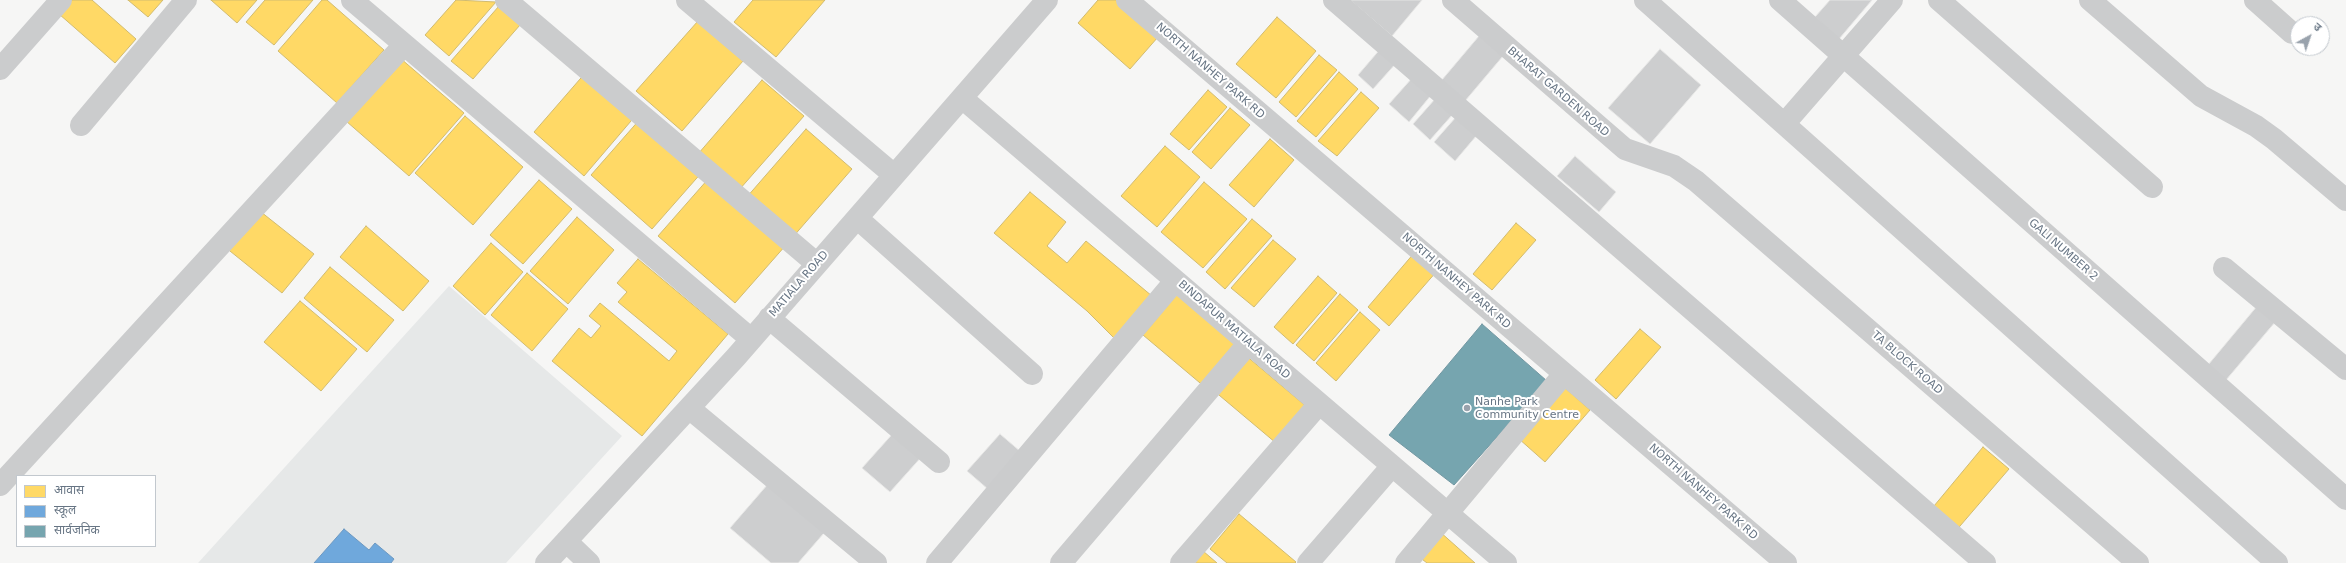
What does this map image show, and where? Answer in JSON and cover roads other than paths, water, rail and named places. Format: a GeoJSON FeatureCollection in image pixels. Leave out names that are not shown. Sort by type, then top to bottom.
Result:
{"type":"FeatureCollection","features":[{"type":"Feature","properties":{"kind":"street"},"geometry":{"type":"LineString","coordinates":[[0,69],[61,0]]}},
{"type":"Feature","properties":{"kind":"street"},"geometry":{"type":"LineString","coordinates":[[81,125],[186,0]]}},
{"type":"Feature","properties":{"kind":"street"},"geometry":{"type":"LineString","coordinates":[[352,0],[751,339]]}},
{"type":"Feature","properties":{"kind":"street"},"geometry":{"type":"LineString","coordinates":[[506,0],[817,264]]}},
{"type":"Feature","properties":{"kind":"street"},"geometry":{"type":"LineString","coordinates":[[687,0],[894,175]]}},
{"type":"Feature","properties":{"kind":"street","name":"MATIALA ROAD"},"geometry":{"type":"LineString","coordinates":[[546,563],[751,339],[1046,0]]}},
{"type":"Feature","properties":{"kind":"street","name":"NORTH NANHEY PARK RD"},"geometry":{"type":"LineString","coordinates":[[1127,0],[1786,563]]}},
{"type":"Feature","properties":{"kind":"street"},"geometry":{"type":"LineString","coordinates":[[1334,0],[1985,563]]}},
{"type":"Feature","properties":{"kind":"street","name":"BHARAT GARDEN ROAD"},"geometry":{"type":"LineString","coordinates":[[1453,0],[1625,149],[1674,166]]}},
{"type":"Feature","properties":{"kind":"street"},"geometry":{"type":"LineString","coordinates":[[1645,0],[2277,563]]}},
{"type":"Feature","properties":{"kind":"street","name":"GALI NUMBER 2"},"geometry":{"type":"LineString","coordinates":[[1780,0],[2346,499]]}},
{"type":"Feature","properties":{"kind":"street"},"geometry":{"type":"LineString","coordinates":[[1785,124],[1892,0]]}},
{"type":"Feature","properties":{"kind":"street"},"geometry":{"type":"LineString","coordinates":[[1939,0],[2152,187]]}},
{"type":"Feature","properties":{"kind":"street"},"geometry":{"type":"LineString","coordinates":[[2090,0],[2201,96],[2256,126],[2274,139],[2346,200]]}},
{"type":"Feature","properties":{"kind":"street"},"geometry":{"type":"LineString","coordinates":[[2255,0],[2290,31]]}},
{"type":"Feature","properties":{"kind":"street"},"geometry":{"type":"LineString","coordinates":[[0,485],[404,45]]}},
{"type":"Feature","properties":{"kind":"street","name":"BINDAPUR MATIALA ROAD"},"geometry":{"type":"LineString","coordinates":[[962,98],[1506,563]]}},
{"type":"Feature","properties":{"kind":"street","name":"TA BLOCK ROAD"},"geometry":{"type":"LineString","coordinates":[[1674,166],[1696,181],[2138,563]]}},
{"type":"Feature","properties":{"kind":"street"},"geometry":{"type":"LineString","coordinates":[[857,218],[1032,374]]}},
{"type":"Feature","properties":{"kind":"street"},"geometry":{"type":"LineString","coordinates":[[2224,268],[2346,369]]}},
{"type":"Feature","properties":{"kind":"street"},"geometry":{"type":"LineString","coordinates":[[937,563],[1175,281]]}},
{"type":"Feature","properties":{"kind":"street"},"geometry":{"type":"LineString","coordinates":[[769,318],[939,462]]}},
{"type":"Feature","properties":{"kind":"street"},"geometry":{"type":"LineString","coordinates":[[1061,563],[1248,344]]}},
{"type":"Feature","properties":{"kind":"street"},"geometry":{"type":"LineString","coordinates":[[1406,563],[1564,374]]}},
{"type":"Feature","properties":{"kind":"street"},"geometry":{"type":"LineString","coordinates":[[1181,563],[1319,404]]}},
{"type":"Feature","properties":{"kind":"street"},"geometry":{"type":"LineString","coordinates":[[689,408],[876,563]]}},
{"type":"Feature","properties":{"kind":"street"},"geometry":{"type":"LineString","coordinates":[[1308,563],[1392,466]]}},
{"type":"Feature","properties":{"kind":"street"},"geometry":{"type":"LineString","coordinates":[[566,541],[589,563]]}},
{"type":"Feature","properties":{"kind":"place","name":"Nanhe Park Community Centre"},"geometry":{"type":"Point","coordinates":[1467,408]}}]}
